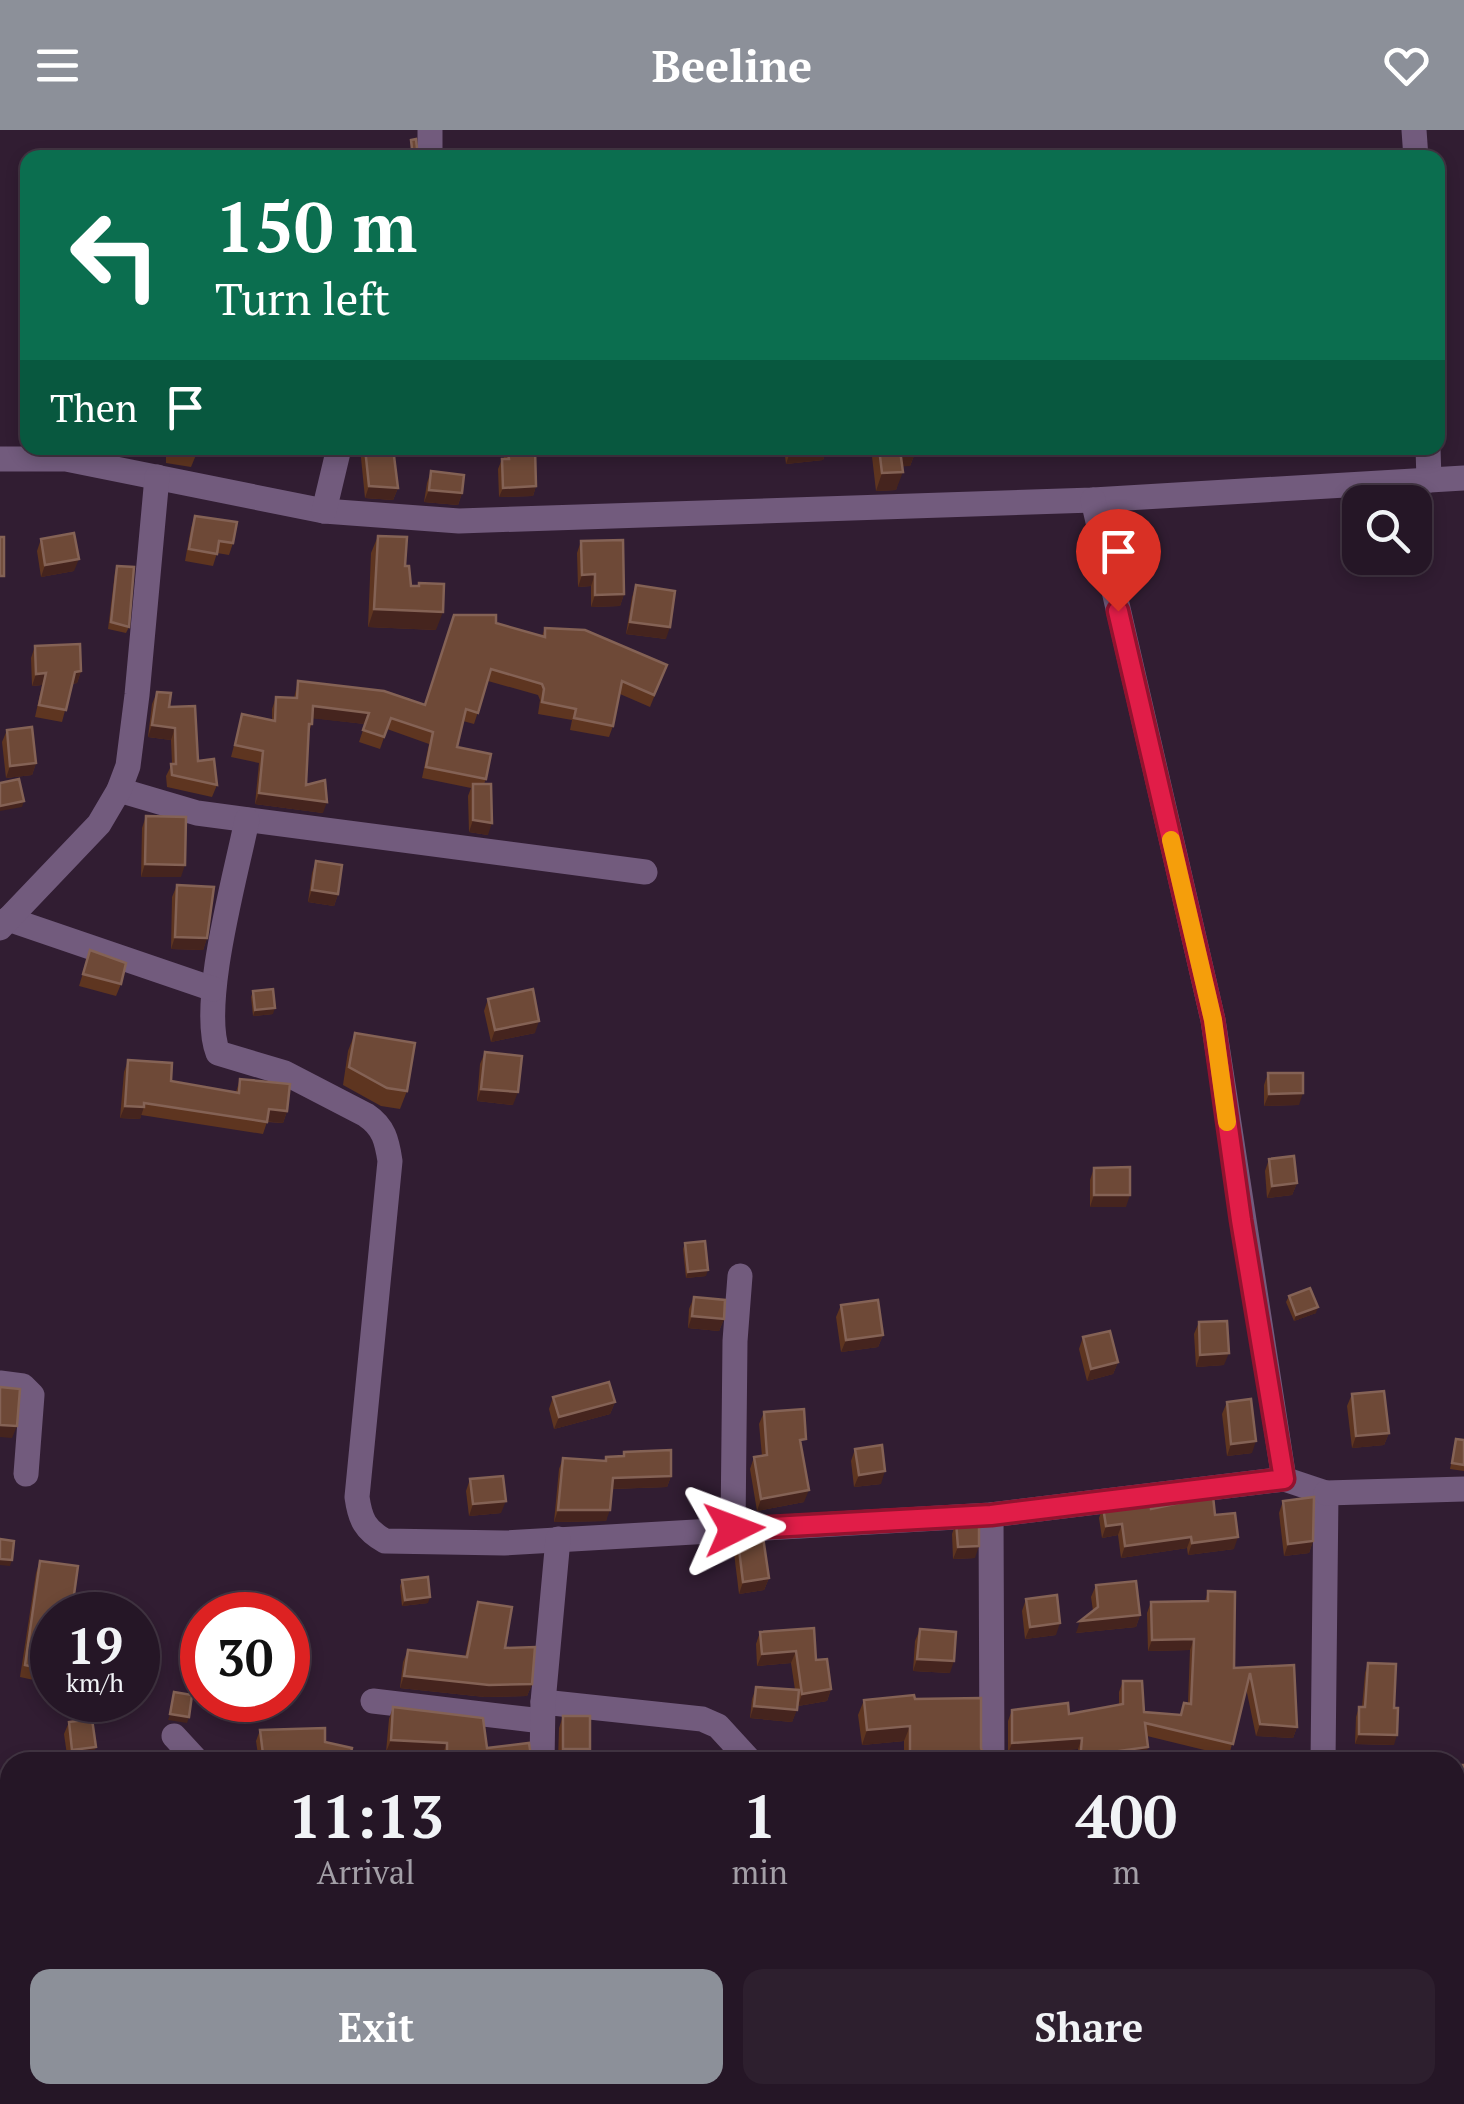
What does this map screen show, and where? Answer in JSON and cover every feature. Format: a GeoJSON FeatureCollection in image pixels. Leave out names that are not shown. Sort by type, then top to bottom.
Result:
{"type":"FeatureCollection","features":[{"type":"Feature","properties":{"kind":"street"},"geometry":{"type":"LineString","coordinates":[[324,510],[337,455]]}},
{"type":"Feature","properties":{"kind":"street"},"geometry":{"type":"LineString","coordinates":[[1428,455],[1429,480]]}},
{"type":"Feature","properties":{"kind":"street"},"geometry":{"type":"LineString","coordinates":[[0,459],[66,459],[324,510],[459,520],[1092,500],[1464,478]]}},
{"type":"Feature","properties":{"kind":"street"},"geometry":{"type":"LineString","coordinates":[[157,477],[128,766],[99,824],[4,924],[214,988]]}},
{"type":"Feature","properties":{"kind":"street"},"geometry":{"type":"LineString","coordinates":[[1092,500],[1213,1020],[1284,1479]]}},
{"type":"Feature","properties":{"kind":"street"},"geometry":{"type":"LineString","coordinates":[[119,790],[196,813],[645,872]]}},
{"type":"Feature","properties":{"kind":"street"},"geometry":{"type":"LineString","coordinates":[[247,820],[214,988],[212,1038],[218,1054],[285,1073],[366,1115],[387,1138],[390,1162],[357,1497],[368,1532],[385,1541],[401,1542],[558,1540],[991,1515],[1284,1479],[1326,1493],[1464,1489]]}},
{"type":"Feature","properties":{"kind":"street"},"geometry":{"type":"LineString","coordinates":[[734,1529],[734,1341],[740,1276]]}},
{"type":"Feature","properties":{"kind":"street"},"geometry":{"type":"LineString","coordinates":[[0,1384],[23,1386],[32,1395],[26,1474]]}},
{"type":"Feature","properties":{"kind":"street"},"geometry":{"type":"LineString","coordinates":[[1323,1752],[1326,1493]]}},
{"type":"Feature","properties":{"kind":"street"},"geometry":{"type":"LineString","coordinates":[[991,1515],[992,1752]]}},
{"type":"Feature","properties":{"kind":"street"},"geometry":{"type":"LineString","coordinates":[[542,1752],[542,1711],[558,1540]]}},
{"type":"Feature","properties":{"kind":"street"},"geometry":{"type":"LineString","coordinates":[[373,1701],[702,1719],[718,1726],[742,1752]]}},
{"type":"Feature","properties":{"kind":"street"},"geometry":{"type":"LineString","coordinates":[[174,1736],[189,1752]]}},
{"type":"Feature","properties":{"kind":"building"},"geometry":{"type":"Polygon","coordinates":[[[366,455],[394,455],[398,488],[369,486],[366,455]]]}},
{"type":"Feature","properties":{"kind":"building"},"geometry":{"type":"Polygon","coordinates":[[[508,455],[535,455],[536,486],[503,488],[502,459],[509,459],[508,455]]]}},
{"type":"Feature","properties":{"kind":"building"},"geometry":{"type":"Polygon","coordinates":[[[880,455],[901,455],[903,472],[882,473],[880,455]]]}},
{"type":"Feature","properties":{"kind":"building"},"geometry":{"type":"Polygon","coordinates":[[[431,471],[464,475],[462,493],[429,490],[431,471]]]}},
{"type":"Feature","properties":{"kind":"building"},"geometry":{"type":"Polygon","coordinates":[[[195,516],[237,522],[233,543],[219,541],[217,554],[189,549],[195,516]]]}},
{"type":"Feature","properties":{"kind":"building"},"geometry":{"type":"Polygon","coordinates":[[[74,533],[79,559],[45,565],[41,539],[74,533]]]}},
{"type":"Feature","properties":{"kind":"building"},"geometry":{"type":"Polygon","coordinates":[[[378,536],[407,537],[405,566],[409,566],[411,586],[444,584],[443,612],[374,609],[378,536]]]}},
{"type":"Feature","properties":{"kind":"building"},"geometry":{"type":"Polygon","coordinates":[[[0,537],[4,537],[4,576],[0,576],[0,537]]]}},
{"type":"Feature","properties":{"kind":"building"},"geometry":{"type":"Polygon","coordinates":[[[623,540],[624,594],[595,595],[595,574],[582,575],[581,541],[623,540]]]}},
{"type":"Feature","properties":{"kind":"building"},"geometry":{"type":"Polygon","coordinates":[[[117,566],[134,567],[129,627],[111,622],[117,566]]]}},
{"type":"Feature","properties":{"kind":"building"},"geometry":{"type":"Polygon","coordinates":[[[636,585],[675,591],[670,627],[630,622],[636,585]]]}},
{"type":"Feature","properties":{"kind":"building"},"geometry":{"type":"Polygon","coordinates":[[[454,615],[496,615],[496,623],[545,637],[545,628],[585,630],[667,665],[654,695],[622,681],[613,726],[574,718],[576,709],[542,702],[542,684],[491,669],[478,713],[466,709],[457,747],[491,754],[486,779],[426,767],[433,732],[391,718],[384,737],[363,730],[369,713],[313,706],[306,785],[325,780],[327,802],[259,793],[263,751],[235,745],[242,714],[275,721],[276,697],[297,698],[298,681],[384,691],[425,705],[454,615]]]}},
{"type":"Feature","properties":{"kind":"building"},"geometry":{"type":"Polygon","coordinates":[[[80,644],[81,671],[75,672],[66,710],[39,705],[46,673],[36,674],[35,646],[80,644]]]}},
{"type":"Feature","properties":{"kind":"building"},"geometry":{"type":"Polygon","coordinates":[[[157,692],[171,693],[169,707],[195,706],[198,761],[214,759],[217,785],[172,775],[171,764],[176,764],[175,728],[152,725],[157,692]]]}},
{"type":"Feature","properties":{"kind":"building"},"geometry":{"type":"Polygon","coordinates":[[[32,727],[36,763],[10,766],[7,730],[32,727]]]}},
{"type":"Feature","properties":{"kind":"building"},"geometry":{"type":"Polygon","coordinates":[[[19,779],[24,801],[0,806],[0,783],[19,779]]]}},
{"type":"Feature","properties":{"kind":"building"},"geometry":{"type":"Polygon","coordinates":[[[473,784],[491,784],[492,823],[473,820],[473,784]]]}},
{"type":"Feature","properties":{"kind":"building"},"geometry":{"type":"Polygon","coordinates":[[[146,816],[186,817],[185,865],[145,864],[146,816]]]}},
{"type":"Feature","properties":{"kind":"building"},"geometry":{"type":"Polygon","coordinates":[[[316,861],[342,865],[338,894],[312,890],[316,861]]]}},
{"type":"Feature","properties":{"kind":"building"},"geometry":{"type":"Polygon","coordinates":[[[177,885],[214,887],[207,938],[175,937],[177,885]]]}},
{"type":"Feature","properties":{"kind":"building"},"geometry":{"type":"Polygon","coordinates":[[[90,950],[126,963],[121,984],[83,974],[90,950]]]}},
{"type":"Feature","properties":{"kind":"building"},"geometry":{"type":"Polygon","coordinates":[[[273,989],[275,1008],[255,1010],[253,991],[273,989]]]}},
{"type":"Feature","properties":{"kind":"building"},"geometry":{"type":"Polygon","coordinates":[[[533,989],[539,1021],[495,1030],[488,999],[533,989]]]}},
{"type":"Feature","properties":{"kind":"building"},"geometry":{"type":"Polygon","coordinates":[[[355,1033],[415,1043],[407,1091],[387,1088],[349,1067],[355,1033]]]}},
{"type":"Feature","properties":{"kind":"building"},"geometry":{"type":"Polygon","coordinates":[[[485,1052],[522,1056],[518,1092],[481,1089],[485,1052]]]}},
{"type":"Feature","properties":{"kind":"building"},"geometry":{"type":"Polygon","coordinates":[[[128,1060],[172,1063],[171,1081],[239,1093],[240,1079],[290,1084],[287,1111],[269,1109],[267,1122],[144,1103],[144,1107],[125,1106],[128,1060]]]}},
{"type":"Feature","properties":{"kind":"building"},"geometry":{"type":"Polygon","coordinates":[[[1268,1073],[1303,1073],[1303,1093],[1269,1094],[1268,1073]]]}},
{"type":"Feature","properties":{"kind":"building"},"geometry":{"type":"Polygon","coordinates":[[[1294,1156],[1297,1183],[1272,1186],[1269,1159],[1294,1156]]]}},
{"type":"Feature","properties":{"kind":"building"},"geometry":{"type":"Polygon","coordinates":[[[1130,1167],[1130,1195],[1094,1195],[1094,1168],[1130,1167]]]}},
{"type":"Feature","properties":{"kind":"building"},"geometry":{"type":"Polygon","coordinates":[[[705,1241],[708,1270],[688,1272],[685,1243],[705,1241]]]}},
{"type":"Feature","properties":{"kind":"building"},"geometry":{"type":"Polygon","coordinates":[[[1310,1288],[1318,1307],[1296,1315],[1289,1296],[1310,1288]]]}},
{"type":"Feature","properties":{"kind":"building"},"geometry":{"type":"Polygon","coordinates":[[[694,1297],[725,1300],[724,1319],[692,1316],[694,1297]]]}},
{"type":"Feature","properties":{"kind":"building"},"geometry":{"type":"Polygon","coordinates":[[[878,1300],[883,1335],[846,1340],[841,1305],[878,1300]]]}},
{"type":"Feature","properties":{"kind":"building"},"geometry":{"type":"Polygon","coordinates":[[[1227,1321],[1229,1353],[1200,1355],[1199,1322],[1227,1321]]]}},
{"type":"Feature","properties":{"kind":"building"},"geometry":{"type":"Polygon","coordinates":[[[1110,1331],[1118,1362],[1091,1369],[1083,1337],[1110,1331]]]}},
{"type":"Feature","properties":{"kind":"building"},"geometry":{"type":"Polygon","coordinates":[[[609,1382],[615,1402],[559,1417],[553,1397],[609,1382]]]}},
{"type":"Feature","properties":{"kind":"building"},"geometry":{"type":"Polygon","coordinates":[[[0,1387],[20,1389],[17,1426],[0,1425],[0,1387]]]}},
{"type":"Feature","properties":{"kind":"building"},"geometry":{"type":"Polygon","coordinates":[[[1384,1391],[1389,1433],[1356,1436],[1352,1394],[1384,1391]]]}},
{"type":"Feature","properties":{"kind":"building"},"geometry":{"type":"Polygon","coordinates":[[[1251,1399],[1256,1441],[1231,1444],[1227,1402],[1251,1399]]]}},
{"type":"Feature","properties":{"kind":"building"},"geometry":{"type":"Polygon","coordinates":[[[804,1409],[806,1439],[800,1440],[809,1490],[761,1499],[754,1457],[767,1455],[764,1412],[804,1409]]]}},
{"type":"Feature","properties":{"kind":"building"},"geometry":{"type":"Polygon","coordinates":[[[1456,1439],[1464,1440],[1464,1465],[1452,1463],[1456,1439]]]}},
{"type":"Feature","properties":{"kind":"building"},"geometry":{"type":"Polygon","coordinates":[[[882,1445],[885,1471],[859,1475],[855,1449],[882,1445]]]}},
{"type":"Feature","properties":{"kind":"building"},"geometry":{"type":"Polygon","coordinates":[[[671,1450],[671,1476],[613,1478],[610,1510],[558,1510],[563,1458],[606,1461],[606,1457],[624,1456],[624,1452],[671,1450]]]}},
{"type":"Feature","properties":{"kind":"building"},"geometry":{"type":"Polygon","coordinates":[[[503,1476],[506,1501],[473,1504],[470,1479],[503,1476]]]}},
{"type":"Feature","properties":{"kind":"building"},"geometry":{"type":"Polygon","coordinates":[[[1213,1496],[1215,1515],[1235,1513],[1238,1537],[1192,1543],[1191,1537],[1125,1546],[1122,1524],[1106,1526],[1103,1507],[1150,1501],[1151,1509],[1213,1496]]]}},
{"type":"Feature","properties":{"kind":"building"},"geometry":{"type":"Polygon","coordinates":[[[1314,1497],[1313,1541],[1288,1544],[1283,1501],[1314,1497]]]}},
{"type":"Feature","properties":{"kind":"building"},"geometry":{"type":"Polygon","coordinates":[[[979,1520],[979,1546],[958,1547],[956,1522],[979,1520]]]}},
{"type":"Feature","properties":{"kind":"building"},"geometry":{"type":"Polygon","coordinates":[[[763,1537],[769,1578],[743,1582],[738,1541],[763,1537]]]}},
{"type":"Feature","properties":{"kind":"building"},"geometry":{"type":"Polygon","coordinates":[[[0,1539],[14,1541],[12,1560],[0,1559],[0,1539]]]}},
{"type":"Feature","properties":{"kind":"building"},"geometry":{"type":"Polygon","coordinates":[[[40,1561],[78,1566],[74,1592],[36,1592],[40,1561]]]}},
{"type":"Feature","properties":{"kind":"building"},"geometry":{"type":"Polygon","coordinates":[[[428,1577],[430,1597],[405,1600],[402,1580],[428,1577]]]}},
{"type":"Feature","properties":{"kind":"building"},"geometry":{"type":"Polygon","coordinates":[[[1136,1581],[1140,1615],[1080,1621],[1098,1607],[1096,1585],[1136,1581]]]}},
{"type":"Feature","properties":{"kind":"building"},"geometry":{"type":"Polygon","coordinates":[[[1208,1591],[1235,1592],[1234,1668],[1294,1665],[1297,1727],[1260,1724],[1250,1673],[1233,1744],[1145,1723],[1148,1747],[1081,1752],[1082,1738],[1012,1743],[1012,1710],[1068,1703],[1069,1714],[1123,1704],[1123,1681],[1142,1681],[1144,1712],[1181,1715],[1184,1703],[1191,1704],[1194,1639],[1152,1640],[1151,1602],[1208,1601],[1208,1591]]]}},
{"type":"Feature","properties":{"kind":"building"},"geometry":{"type":"Polygon","coordinates":[[[1057,1595],[1060,1623],[1030,1627],[1026,1599],[1057,1595]]]}},
{"type":"Feature","properties":{"kind":"building"},"geometry":{"type":"Polygon","coordinates":[[[478,1602],[512,1607],[505,1648],[535,1647],[532,1684],[489,1685],[404,1676],[408,1650],[467,1657],[478,1602]]]}},
{"type":"Feature","properties":{"kind":"building"},"geometry":{"type":"Polygon","coordinates":[[[814,1628],[816,1660],[827,1659],[831,1689],[802,1694],[796,1651],[762,1654],[760,1632],[814,1628]]]}},
{"type":"Feature","properties":{"kind":"building"},"geometry":{"type":"Polygon","coordinates":[[[920,1629],[956,1632],[954,1661],[917,1659],[920,1629]]]}},
{"type":"Feature","properties":{"kind":"building"},"geometry":{"type":"Polygon","coordinates":[[[30,1630],[30,1666],[25,1665],[30,1630]]]}},
{"type":"Feature","properties":{"kind":"building"},"geometry":{"type":"Polygon","coordinates":[[[1368,1663],[1396,1664],[1397,1735],[1359,1734],[1359,1707],[1365,1707],[1368,1663]]]}},
{"type":"Feature","properties":{"kind":"building"},"geometry":{"type":"Polygon","coordinates":[[[756,1687],[799,1690],[797,1710],[754,1706],[756,1687]]]}},
{"type":"Feature","properties":{"kind":"building"},"geometry":{"type":"Polygon","coordinates":[[[174,1692],[180,1693],[180,1716],[170,1714],[174,1692]]]}},
{"type":"Feature","properties":{"kind":"building"},"geometry":{"type":"Polygon","coordinates":[[[914,1695],[915,1699],[981,1698],[982,1752],[910,1752],[910,1726],[867,1730],[864,1700],[914,1695]]]}},
{"type":"Feature","properties":{"kind":"building"},"geometry":{"type":"Polygon","coordinates":[[[393,1707],[483,1718],[487,1748],[529,1743],[530,1752],[447,1752],[447,1743],[391,1740],[393,1707]]]}},
{"type":"Feature","properties":{"kind":"building"},"geometry":{"type":"Polygon","coordinates":[[[563,1716],[590,1716],[590,1749],[563,1749],[563,1716]]]}},
{"type":"Feature","properties":{"kind":"building"},"geometry":{"type":"Polygon","coordinates":[[[69,1722],[92,1722],[96,1747],[72,1750],[69,1722]]]}},
{"type":"Feature","properties":{"kind":"building"},"geometry":{"type":"Polygon","coordinates":[[[325,1728],[325,1742],[352,1748],[351,1752],[263,1752],[260,1730],[325,1728]]]}},
{"type":"Feature","properties":{"kind":"slow traffic"},"geometry":{"type":"LineString","coordinates":[[1171,840],[1213,1020],[1227,1122]]}},
{"type":"Feature","properties":{"kind":"route"},"geometry":{"type":"LineString","coordinates":[[734,1529],[991,1515],[1284,1479],[1213,1020],[1118,611]]}}]}
